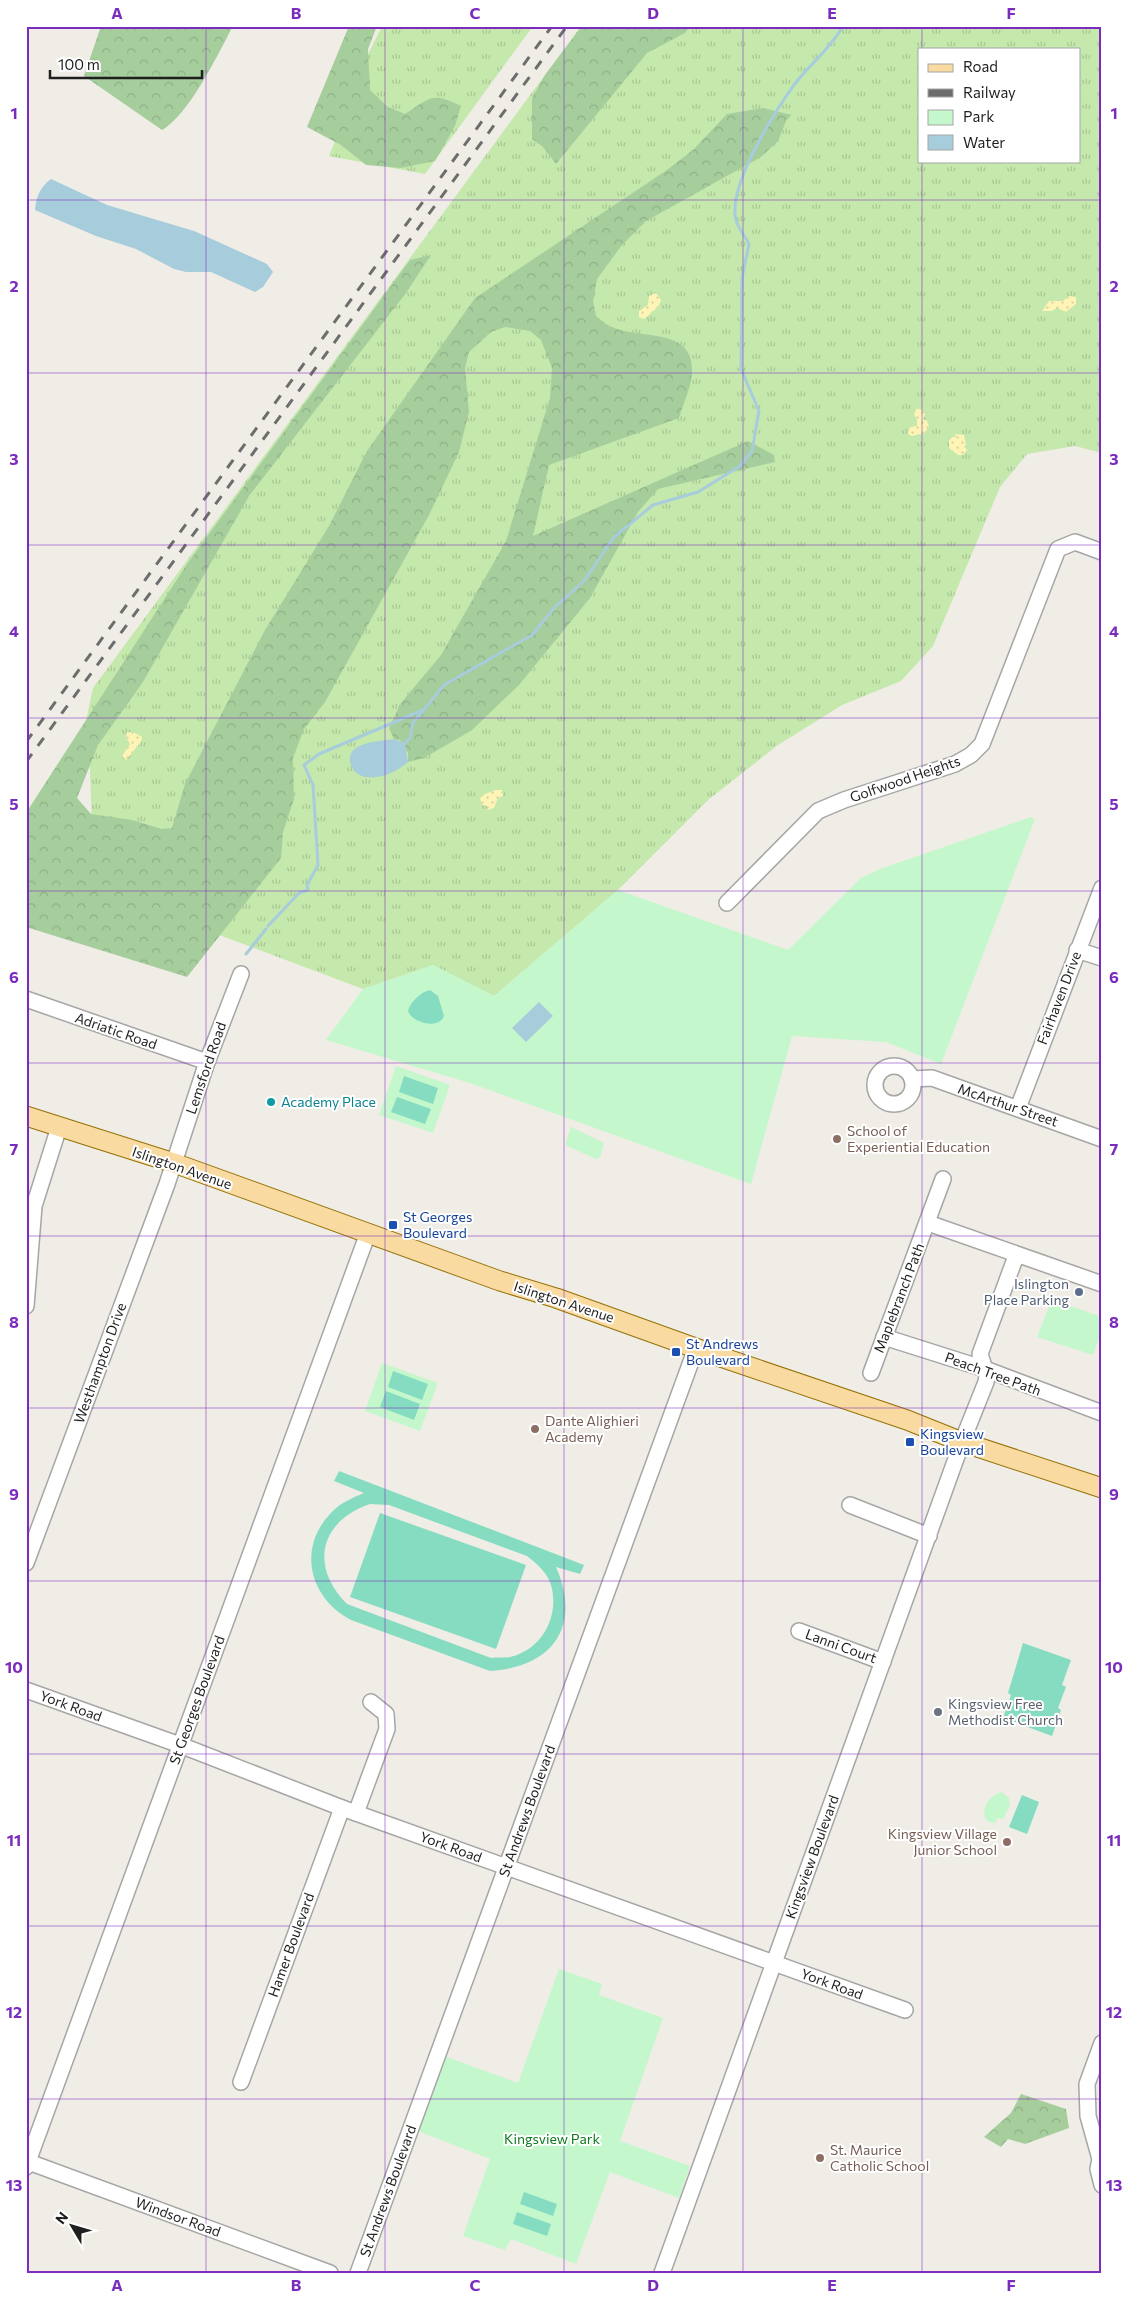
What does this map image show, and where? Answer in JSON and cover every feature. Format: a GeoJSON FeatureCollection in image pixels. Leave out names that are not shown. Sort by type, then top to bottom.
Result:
{"type":"FeatureCollection","features":[{"type":"Feature","properties":{"kind":"main road","name":"Islington Avenue"},"geometry":{"type":"LineString","coordinates":[[26,1116],[174,1163],[500,1281],[556,1298],[907,1420],[962,1442],[1102,1488]]}},
{"type":"Feature","properties":{"kind":"street","name":"Golfwood Heights"},"geometry":{"type":"LineString","coordinates":[[727,903],[818,811],[844,800],[955,764],[978,749],[982,744],[1058,549],[1075,542],[1102,552]]}},
{"type":"Feature","properties":{"kind":"street","name":"Fairhaven Drive"},"geometry":{"type":"LineString","coordinates":[[1018,1108],[1102,888]]}},
{"type":"Feature","properties":{"kind":"street"},"geometry":{"type":"LineString","coordinates":[[1078,950],[1102,958]]}},
{"type":"Feature","properties":{"kind":"street","name":"Lemsford Road"},"geometry":{"type":"LineString","coordinates":[[174,1163],[207,1062],[241,974]]}},
{"type":"Feature","properties":{"kind":"street","name":"Adriatic Road"},"geometry":{"type":"LineString","coordinates":[[26,1000],[207,1062]]}},
{"type":"Feature","properties":{"kind":"street","name":"McArthur Street"},"geometry":{"type":"LineString","coordinates":[[912,1079],[932,1078],[1102,1138]]}},
{"type":"Feature","properties":{"kind":"street"},"geometry":{"type":"LineString","coordinates":[[26,1306],[34,1206],[58,1127]]}},
{"type":"Feature","properties":{"kind":"street","name":"Westhampton Drive"},"geometry":{"type":"LineString","coordinates":[[26,1563],[174,1163]]}},
{"type":"Feature","properties":{"kind":"street","name":"Maplebranch Path"},"geometry":{"type":"LineString","coordinates":[[871,1373],[943,1179]]}},
{"type":"Feature","properties":{"kind":"street"},"geometry":{"type":"LineString","coordinates":[[928,1223],[1016,1256],[1102,1284]]}},
{"type":"Feature","properties":{"kind":"street","name":"St Georges Boulevard"},"geometry":{"type":"LineString","coordinates":[[27,2163],[368,1233]]}},
{"type":"Feature","properties":{"kind":"street","name":"Kingsview Boulevard"},"geometry":{"type":"LineString","coordinates":[[662,2273],[962,1442],[986,1382],[985,1369],[980,1354],[1016,1256]]}},
{"type":"Feature","properties":{"kind":"street","name":"Peach Tree Path"},"geometry":{"type":"LineString","coordinates":[[884,1337],[985,1369],[1102,1413]]}},
{"type":"Feature","properties":{"kind":"street","name":"St Andrews Boulevard"},"geometry":{"type":"LineString","coordinates":[[358,2273],[696,1348]]}},
{"type":"Feature","properties":{"kind":"street"},"geometry":{"type":"LineString","coordinates":[[850,1505],[929,1536]]}},
{"type":"Feature","properties":{"kind":"street","name":"Lanni Court"},"geometry":{"type":"LineString","coordinates":[[800,1631],[884,1662]]}},
{"type":"Feature","properties":{"kind":"street","name":"York Road"},"geometry":{"type":"LineString","coordinates":[[26,1690],[180,1745],[349,1811],[905,2010]]}},
{"type":"Feature","properties":{"kind":"street","name":"Hamer Boulevard"},"geometry":{"type":"LineString","coordinates":[[240,2082],[349,1811],[387,1729],[386,1714],[371,1702]]}},
{"type":"Feature","properties":{"kind":"street"},"geometry":{"type":"LineString","coordinates":[[1102,2043],[1087,2084],[1088,2116],[1101,2160],[1098,2169],[1102,2185]]}},
{"type":"Feature","properties":{"kind":"street","name":"Windsor Road"},"geometry":{"type":"LineString","coordinates":[[27,2163],[330,2273]]}},
{"type":"Feature","properties":{"kind":"green space"},"geometry":{"type":"Polygon","coordinates":[[[101,26],[233,26],[192,98],[172,122],[162,130],[84,76],[101,26]]]}},
{"type":"Feature","properties":{"kind":"green space"},"geometry":{"type":"Polygon","coordinates":[[[349,26],[377,26],[368,49],[370,90],[388,107],[405,114],[432,98],[443,99],[461,106],[455,126],[435,161],[401,168],[366,165],[341,145],[307,127],[349,26]]]}},
{"type":"Feature","properties":{"kind":"green space"},"geometry":{"type":"Polygon","coordinates":[[[382,26],[533,26],[425,174],[329,156],[360,78],[359,73],[382,26]]]}},
{"type":"Feature","properties":{"kind":"green space"},"geometry":{"type":"Polygon","coordinates":[[[581,26],[1102,26],[1102,453],[1075,446],[1027,454],[1000,487],[933,646],[901,681],[842,705],[778,745],[708,800],[618,890],[494,996],[433,965],[363,989],[94,888],[90,769],[86,721],[93,688],[581,26]]]}},
{"type":"Feature","properties":{"kind":"green space"},"geometry":{"type":"Polygon","coordinates":[[[582,26],[690,26],[685,33],[647,53],[556,164],[543,147],[532,139],[532,98],[545,75],[582,26]]]}},
{"type":"Feature","properties":{"kind":"green space"},"geometry":{"type":"Polygon","coordinates":[[[763,108],[796,116],[791,115],[786,121],[778,141],[761,157],[646,221],[622,245],[597,279],[593,302],[596,316],[610,326],[623,331],[663,337],[675,341],[685,348],[691,358],[692,373],[689,390],[679,418],[549,465],[533,536],[748,441],[774,455],[775,462],[658,489],[638,512],[590,598],[519,685],[472,730],[424,758],[408,762],[408,753],[400,740],[394,739],[389,728],[401,703],[441,655],[506,541],[550,398],[552,368],[541,340],[530,331],[505,327],[491,332],[469,352],[465,368],[469,412],[459,452],[429,515],[325,702],[304,729],[293,758],[294,799],[283,832],[281,858],[187,977],[26,927],[26,813],[187,564],[410,260],[431,255],[406,293],[249,496],[143,682],[98,745],[77,798],[91,814],[132,820],[162,829],[172,828],[185,784],[265,630],[329,526],[367,451],[475,298],[667,170],[694,149],[727,114],[763,108]]]}},
{"type":"Feature","properties":{"kind":"green space"},"geometry":{"type":"Polygon","coordinates":[[[1031,817],[1035,819],[941,1064],[886,1042],[792,1036],[751,1184],[470,1083],[326,1040],[363,989],[433,965],[494,996],[618,890],[788,950],[861,878],[880,869],[1031,817]]]}},
{"type":"Feature","properties":{"kind":"green space"},"geometry":{"type":"Polygon","coordinates":[[[430,990],[438,996],[444,1016],[437,1023],[431,1024],[420,1022],[410,1015],[408,1011],[416,998],[430,990]]]}},
{"type":"Feature","properties":{"kind":"green space"},"geometry":{"type":"Polygon","coordinates":[[[396,1066],[450,1085],[433,1133],[379,1115],[396,1066]]]}},
{"type":"Feature","properties":{"kind":"green space"},"geometry":{"type":"Polygon","coordinates":[[[404,1076],[438,1088],[433,1104],[399,1092],[404,1076]]]}},
{"type":"Feature","properties":{"kind":"green space"},"geometry":{"type":"Polygon","coordinates":[[[397,1097],[431,1109],[425,1124],[391,1112],[397,1097]]]}},
{"type":"Feature","properties":{"kind":"green space"},"geometry":{"type":"Polygon","coordinates":[[[571,1127],[604,1143],[600,1157],[596,1159],[567,1146],[566,1142],[571,1127]]]}},
{"type":"Feature","properties":{"kind":"green space"},"geometry":{"type":"Polygon","coordinates":[[[1052,1299],[1102,1317],[1102,1330],[1093,1355],[1037,1337],[1052,1299]]]}},
{"type":"Feature","properties":{"kind":"green space"},"geometry":{"type":"Polygon","coordinates":[[[382,1363],[438,1383],[420,1431],[365,1411],[382,1363]]]}},
{"type":"Feature","properties":{"kind":"green space"},"geometry":{"type":"Polygon","coordinates":[[[393,1371],[428,1384],[422,1400],[388,1387],[393,1371]]]}},
{"type":"Feature","properties":{"kind":"green space"},"geometry":{"type":"Polygon","coordinates":[[[386,1391],[420,1404],[414,1420],[380,1407],[386,1391]]]}},
{"type":"Feature","properties":{"kind":"green space"},"geometry":{"type":"Polygon","coordinates":[[[339,1471],[584,1565],[580,1574],[556,1567],[563,1588],[566,1608],[563,1625],[556,1640],[545,1652],[531,1661],[512,1668],[490,1671],[351,1620],[337,1611],[325,1599],[317,1586],[312,1571],[311,1556],[314,1541],[320,1527],[338,1506],[364,1493],[334,1481],[339,1471]],[[370,1504],[353,1512],[340,1521],[331,1533],[326,1546],[324,1560],[328,1575],[335,1589],[347,1604],[491,1658],[510,1657],[521,1653],[539,1639],[546,1630],[550,1620],[553,1597],[547,1576],[534,1562],[527,1556],[389,1505],[370,1504]]]}},
{"type":"Feature","properties":{"kind":"green space"},"geometry":{"type":"Polygon","coordinates":[[[380,1513],[526,1565],[496,1649],[350,1597],[380,1513]]]}},
{"type":"Feature","properties":{"kind":"green space"},"geometry":{"type":"Polygon","coordinates":[[[1023,1643],[1071,1660],[1062,1685],[1066,1687],[1058,1708],[1061,1710],[1052,1736],[1003,1718],[1011,1695],[1008,1693],[1023,1643]]]}},
{"type":"Feature","properties":{"kind":"green space"},"geometry":{"type":"Polygon","coordinates":[[[1002,1792],[1009,1798],[1010,1805],[1003,1819],[998,1818],[995,1823],[989,1822],[984,1814],[986,1805],[991,1798],[1002,1792]]]}},
{"type":"Feature","properties":{"kind":"green space"},"geometry":{"type":"Polygon","coordinates":[[[1022,1795],[1039,1802],[1027,1834],[1009,1827],[1022,1795]]]}},
{"type":"Feature","properties":{"kind":"green space","name":"Kingsview Park"},"geometry":{"type":"Polygon","coordinates":[[[559,1969],[602,1984],[599,1995],[663,2018],[620,2141],[690,2166],[679,2198],[610,2172],[576,2264],[511,2239],[505,2250],[463,2236],[490,2159],[418,2131],[444,2056],[518,2083],[559,1969]]]}},
{"type":"Feature","properties":{"kind":"green space"},"geometry":{"type":"Polygon","coordinates":[[[1021,2094],[1066,2109],[1069,2128],[1025,2144],[1008,2139],[1001,2147],[984,2137],[1011,2113],[1021,2094]]]}},
{"type":"Feature","properties":{"kind":"green space"},"geometry":{"type":"Polygon","coordinates":[[[524,2192],[557,2204],[553,2216],[520,2204],[524,2192]]]}},
{"type":"Feature","properties":{"kind":"green space"},"geometry":{"type":"Polygon","coordinates":[[[517,2212],[551,2224],[547,2236],[513,2224],[517,2212]]]}},
{"type":"Feature","properties":{"kind":"sand"},"geometry":{"type":"Polygon","coordinates":[[[656,293],[661,300],[658,307],[644,319],[639,317],[639,311],[648,305],[649,296],[656,293]]]}},
{"type":"Feature","properties":{"kind":"sand"},"geometry":{"type":"Polygon","coordinates":[[[1069,296],[1076,297],[1076,304],[1066,312],[1057,308],[1052,311],[1042,311],[1049,301],[1063,301],[1069,296]]]}},
{"type":"Feature","properties":{"kind":"sand"},"geometry":{"type":"Polygon","coordinates":[[[917,408],[925,414],[923,419],[927,421],[929,427],[924,433],[912,436],[908,434],[910,427],[917,426],[914,414],[917,408]]]}},
{"type":"Feature","properties":{"kind":"sand"},"geometry":{"type":"Polygon","coordinates":[[[955,434],[964,435],[966,445],[964,446],[967,450],[963,455],[958,455],[949,448],[949,441],[952,437],[956,437],[955,434]]]}},
{"type":"Feature","properties":{"kind":"sand"},"geometry":{"type":"Polygon","coordinates":[[[127,732],[135,733],[142,737],[141,742],[126,760],[122,756],[130,744],[126,737],[127,732]]]}},
{"type":"Feature","properties":{"kind":"sand"},"geometry":{"type":"Polygon","coordinates":[[[496,790],[502,790],[503,796],[498,798],[494,808],[488,810],[487,806],[482,805],[480,798],[496,790]]]}},
{"type":"Feature","properties":{"kind":"water"},"geometry":{"type":"Polygon","coordinates":[[[51,179],[107,205],[194,231],[267,264],[273,272],[263,287],[255,292],[211,272],[186,272],[174,269],[136,249],[96,236],[35,210],[39,193],[51,179]]]}},
{"type":"Feature","properties":{"kind":"water"},"geometry":{"type":"Polygon","coordinates":[[[394,739],[405,743],[408,762],[403,766],[386,775],[374,777],[362,776],[354,771],[350,759],[356,748],[369,743],[394,739]]]}},
{"type":"Feature","properties":{"kind":"water"},"geometry":{"type":"Polygon","coordinates":[[[539,1002],[553,1016],[526,1042],[512,1028],[539,1002]]]}},
{"type":"Feature","properties":{"kind":"waterway"},"geometry":{"type":"LineString","coordinates":[[405,743],[410,738],[413,723],[444,685],[532,635],[555,607],[584,581],[614,537],[653,505],[698,492],[740,466],[752,451],[759,411],[741,369],[742,278],[749,244],[736,220],[735,206],[738,189],[754,151],[775,113],[794,85],[832,42],[843,26]]}},
{"type":"Feature","properties":{"kind":"waterway"},"geometry":{"type":"LineString","coordinates":[[268,926],[299,893],[308,890],[307,885],[318,865],[313,785],[304,765],[319,754],[423,710]]}},
{"type":"Feature","properties":{"kind":"waterway"},"geometry":{"type":"LineString","coordinates":[[246,954],[266,929]]}},
{"type":"Feature","properties":{"kind":"railway"},"geometry":{"type":"LineString","coordinates":[[26,742],[552,26]]}},
{"type":"Feature","properties":{"kind":"railway"},"geometry":{"type":"LineString","coordinates":[[26,762],[567,26]]}},
{"type":"Feature","properties":{"kind":"place","name":"Academy Place"},"geometry":{"type":"Point","coordinates":[271,1102]}},
{"type":"Feature","properties":{"kind":"place","name":"School of Experiential Education"},"geometry":{"type":"Point","coordinates":[837,1139]}},
{"type":"Feature","properties":{"kind":"place","name":"St Georges Boulevard"},"geometry":{"type":"Point","coordinates":[393,1225]}},
{"type":"Feature","properties":{"kind":"place","name":"Islington Place Parking"},"geometry":{"type":"Point","coordinates":[1079,1292]}},
{"type":"Feature","properties":{"kind":"place","name":"St Andrews Boulevard"},"geometry":{"type":"Point","coordinates":[676,1352]}},
{"type":"Feature","properties":{"kind":"place","name":"Dante Alighieri Academy"},"geometry":{"type":"Point","coordinates":[535,1429]}},
{"type":"Feature","properties":{"kind":"place","name":"Kingsview Boulevard"},"geometry":{"type":"Point","coordinates":[910,1442]}},
{"type":"Feature","properties":{"kind":"place","name":"Kingsview Free Methodist Church"},"geometry":{"type":"Point","coordinates":[938,1712]}},
{"type":"Feature","properties":{"kind":"place","name":"Kingsview Village Junior School"},"geometry":{"type":"Point","coordinates":[1007,1842]}},
{"type":"Feature","properties":{"kind":"place","name":"St. Maurice Catholic School"},"geometry":{"type":"Point","coordinates":[820,2158]}}]}
